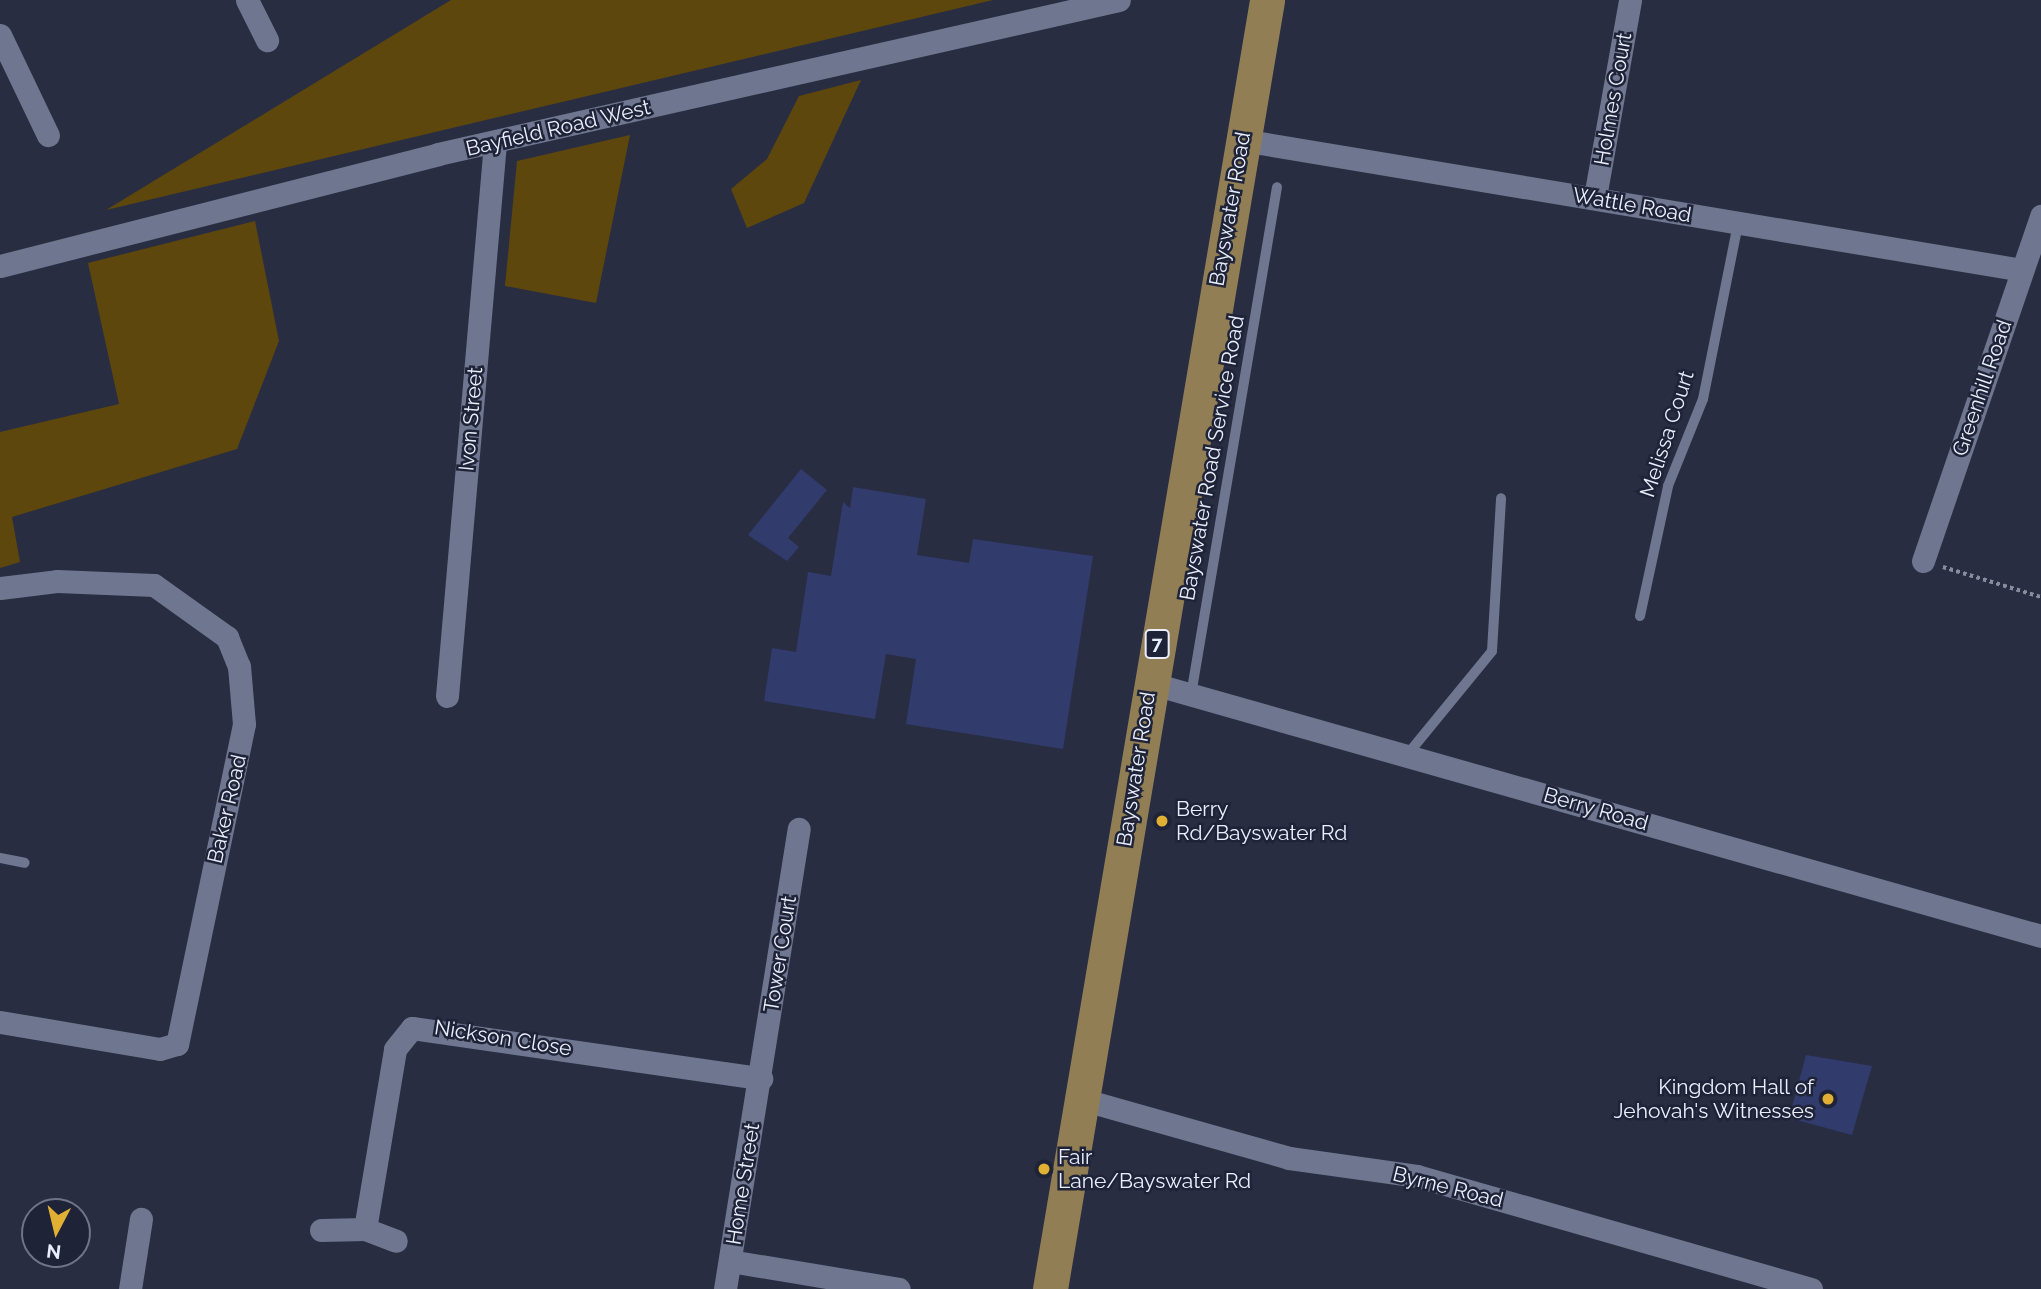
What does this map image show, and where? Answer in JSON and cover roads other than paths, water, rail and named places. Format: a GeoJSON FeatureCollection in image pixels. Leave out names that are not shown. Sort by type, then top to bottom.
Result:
{"type":"FeatureCollection","features":[{"type":"Feature","properties":{"kind":"main road","name":"Bayswater Road"},"geometry":{"type":"LineString","coordinates":[[1050,1289],[1266,0]]}},
{"type":"Feature","properties":{"kind":"street"},"geometry":{"type":"LineString","coordinates":[[247,0],[267,40]]}},
{"type":"Feature","properties":{"kind":"street","name":"Bayfield Road West"},"geometry":{"type":"LineString","coordinates":[[0,266],[495,143],[1119,0]]}},
{"type":"Feature","properties":{"kind":"street","name":"Holmes Court"},"geometry":{"type":"LineString","coordinates":[[1595,197],[1630,0]]}},
{"type":"Feature","properties":{"kind":"street"},"geometry":{"type":"LineString","coordinates":[[0,35],[48,135]]}},
{"type":"Feature","properties":{"kind":"street","name":"Wattle Road"},"geometry":{"type":"LineString","coordinates":[[1242,140],[2022,270]]}},
{"type":"Feature","properties":{"kind":"street","name":"Ivon Street"},"geometry":{"type":"LineString","coordinates":[[447,696],[495,143]]}},
{"type":"Feature","properties":{"kind":"street","name":"Greenhill Road"},"geometry":{"type":"LineString","coordinates":[[1923,561],[2041,216]]}},
{"type":"Feature","properties":{"kind":"street","name":"Baker Road"},"geometry":{"type":"LineString","coordinates":[[0,588],[47,581],[154,585],[227,637],[239,666],[244,724],[177,1044],[160,1049],[0,1022]]}},
{"type":"Feature","properties":{"kind":"street","name":"Berry Road"},"geometry":{"type":"LineString","coordinates":[[1150,683],[2041,936]]}},
{"type":"Feature","properties":{"kind":"street","name":"Tower Court"},"geometry":{"type":"LineString","coordinates":[[761,1078],[799,829]]}},
{"type":"Feature","properties":{"kind":"street","name":"Nickson Close"},"geometry":{"type":"LineString","coordinates":[[365,1229],[395,1049],[412,1028],[761,1078]]}},
{"type":"Feature","properties":{"kind":"street","name":"Home Street"},"geometry":{"type":"LineString","coordinates":[[725,1289],[761,1078]]}},
{"type":"Feature","properties":{"kind":"street","name":"Byrne Road"},"geometry":{"type":"LineString","coordinates":[[1081,1099],[1289,1158],[1417,1176],[1811,1289]]}},
{"type":"Feature","properties":{"kind":"street"},"geometry":{"type":"LineString","coordinates":[[130,1289],[141,1219]]}},
{"type":"Feature","properties":{"kind":"street"},"geometry":{"type":"LineString","coordinates":[[320,1230],[365,1229],[396,1241]]}},
{"type":"Feature","properties":{"kind":"street"},"geometry":{"type":"LineString","coordinates":[[730,1261],[898,1289]]}},
{"type":"Feature","properties":{"kind":"lane","name":"Bayswater Road Service Road"},"geometry":{"type":"LineString","coordinates":[[1191,695],[1277,187]]}},
{"type":"Feature","properties":{"kind":"lane","name":"Melissa Court"},"geometry":{"type":"LineString","coordinates":[[1640,616],[1668,486],[1703,399],[1738,224]]}},
{"type":"Feature","properties":{"kind":"lane"},"geometry":{"type":"LineString","coordinates":[[1407,755],[1492,651],[1501,498]]}},
{"type":"Feature","properties":{"kind":"lane"},"geometry":{"type":"LineString","coordinates":[[0,858],[25,863]]}},
{"type":"Feature","properties":{"kind":"place","name":"Berry Rd/Bayswater Rd"},"geometry":{"type":"Point","coordinates":[1162,821]}},
{"type":"Feature","properties":{"kind":"place","name":"Kingdom Hall of Jehovah's Witnesses"},"geometry":{"type":"Point","coordinates":[1828,1099]}},
{"type":"Feature","properties":{"kind":"place","name":"Fair Lane/Bayswater Rd"},"geometry":{"type":"Point","coordinates":[1044,1169]}}]}
